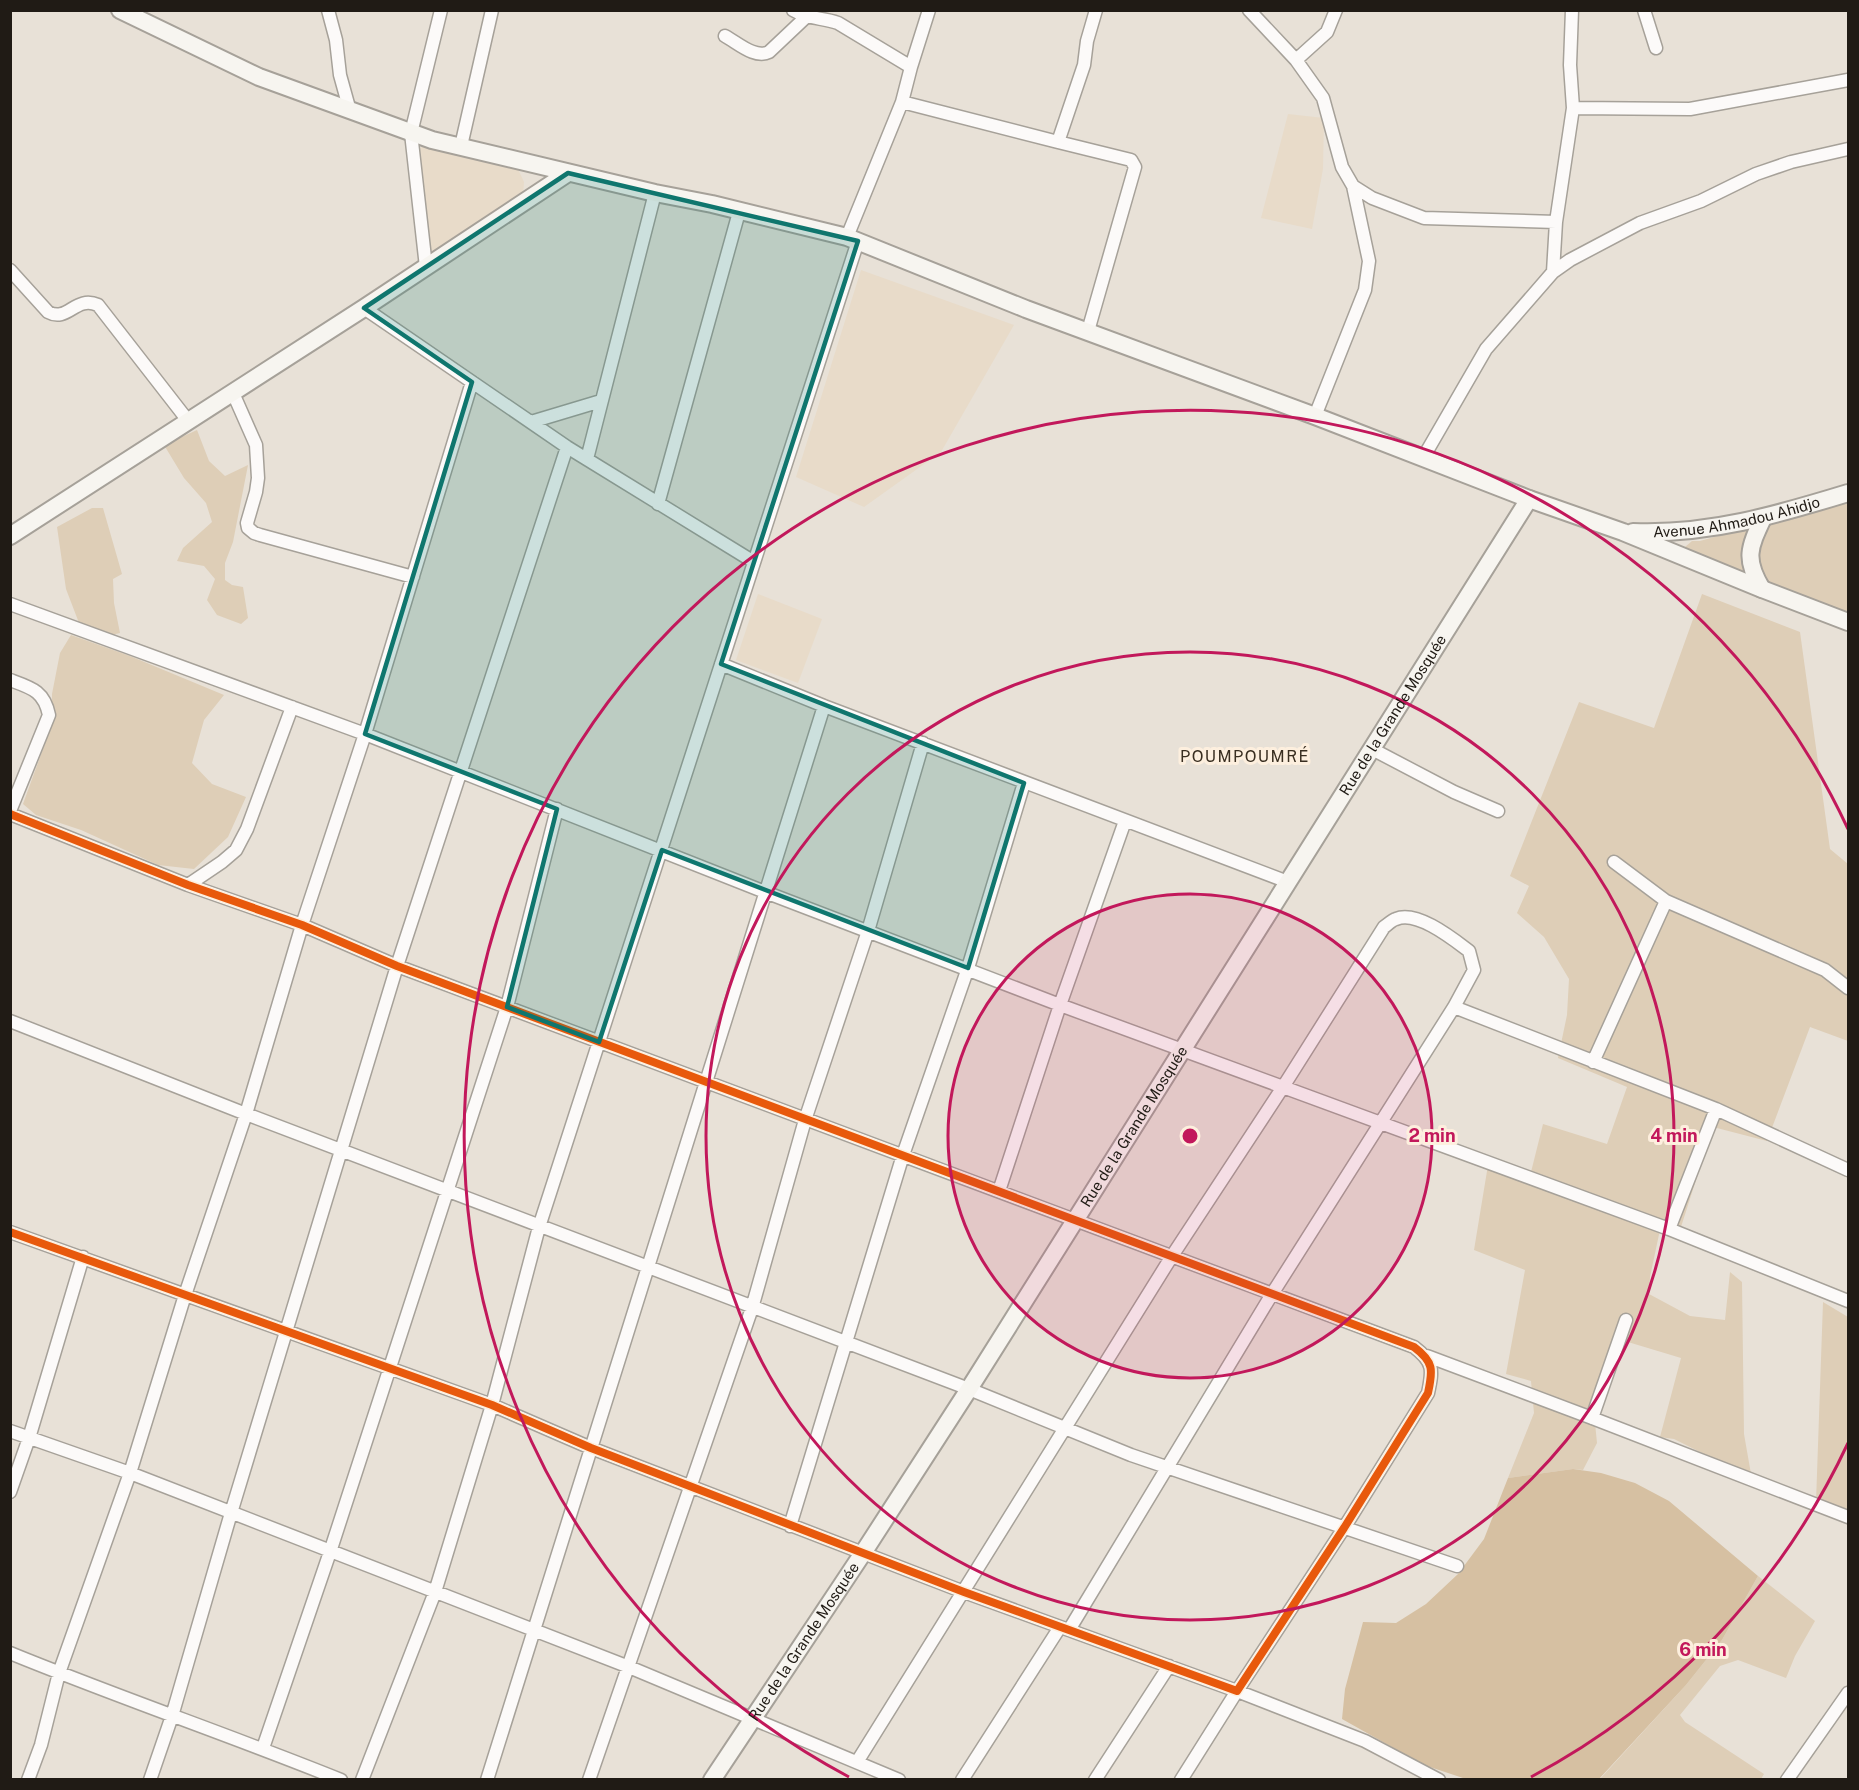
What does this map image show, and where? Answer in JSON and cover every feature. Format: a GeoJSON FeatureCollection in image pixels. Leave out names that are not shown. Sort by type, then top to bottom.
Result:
{"type":"FeatureCollection","features":[{"type":"Feature","properties":{"kind":"street"},"geometry":{"type":"LineString","coordinates":[[120,10],[259,77],[411,133],[568,173],[712,204],[852,239],[1026,309],[1315,416],[1529,499],[1623,532],[1848,622]]}},
{"type":"Feature","properties":{"kind":"street"},"geometry":{"type":"LineString","coordinates":[[328,10],[336,40],[340,75],[350,111]]}},
{"type":"Feature","properties":{"kind":"street"},"geometry":{"type":"LineString","coordinates":[[426,267],[411,133],[441,10]]}},
{"type":"Feature","properties":{"kind":"street"},"geometry":{"type":"LineString","coordinates":[[461,146],[492,10]]}},
{"type":"Feature","properties":{"kind":"street"},"geometry":{"type":"LineString","coordinates":[[793,10],[805,18],[838,23],[911,67]]}},
{"type":"Feature","properties":{"kind":"street"},"geometry":{"type":"LineString","coordinates":[[362,1779],[435,1592],[492,1405],[540,1227],[754,562],[852,239],[902,102],[929,10]]}},
{"type":"Feature","properties":{"kind":"street"},"geometry":{"type":"LineString","coordinates":[[1058,142],[1084,65],[1087,41],[1096,10]]}},
{"type":"Feature","properties":{"kind":"street"},"geometry":{"type":"LineString","coordinates":[[1249,10],[1296,60],[1323,98],[1342,166],[1353,186],[1369,261],[1365,290],[1315,416]]}},
{"type":"Feature","properties":{"kind":"street"},"geometry":{"type":"LineString","coordinates":[[1296,60],[1327,32],[1336,10]]}},
{"type":"Feature","properties":{"kind":"street"},"geometry":{"type":"LineString","coordinates":[[1553,272],[1556,222],[1573,108],[1570,65],[1572,10]]}},
{"type":"Feature","properties":{"kind":"street"},"geometry":{"type":"LineString","coordinates":[[1644,10],[1656,48]]}},
{"type":"Feature","properties":{"kind":"street"},"geometry":{"type":"LineString","coordinates":[[725,36],[756,54],[763,55],[805,18]]}},
{"type":"Feature","properties":{"kind":"street"},"geometry":{"type":"LineString","coordinates":[[1573,108],[1690,109],[1848,80]]}},
{"type":"Feature","properties":{"kind":"street"},"geometry":{"type":"LineString","coordinates":[[902,102],[1131,160],[1135,167],[1088,331]]}},
{"type":"Feature","properties":{"kind":"street"},"geometry":{"type":"LineString","coordinates":[[1423,458],[1486,349],[1553,272],[1570,260],[1640,223],[1701,201],[1756,174],[1791,162],[1848,149]]}},
{"type":"Feature","properties":{"kind":"street"},"geometry":{"type":"LineString","coordinates":[[12,533],[189,422],[568,173]]}},
{"type":"Feature","properties":{"kind":"street"},"geometry":{"type":"LineString","coordinates":[[1353,186],[1372,198],[1424,218],[1556,222]]}},
{"type":"Feature","properties":{"kind":"street"},"geometry":{"type":"LineString","coordinates":[[586,459],[655,193]]}},
{"type":"Feature","properties":{"kind":"street"},"geometry":{"type":"LineString","coordinates":[[658,504],[739,212]]}},
{"type":"Feature","properties":{"kind":"street"},"geometry":{"type":"LineString","coordinates":[[10,270],[48,312],[55,316],[82,303],[90,302],[98,305],[189,422]]}},
{"type":"Feature","properties":{"kind":"street"},"geometry":{"type":"LineString","coordinates":[[364,308],[567,447],[754,562]]}},
{"type":"Feature","properties":{"kind":"street"},"geometry":{"type":"LineString","coordinates":[[28,1779],[41,1745],[59,1673],[130,1473],[185,1295],[246,1114],[302,925],[365,734],[472,382]]}},
{"type":"Feature","properties":{"kind":"street"},"geometry":{"type":"LineString","coordinates":[[233,393],[256,445],[258,478],[247,523],[248,528],[260,535],[413,577]]}},
{"type":"Feature","properties":{"kind":"street"},"geometry":{"type":"LineString","coordinates":[[531,422],[602,401]]}},
{"type":"Feature","properties":{"kind":"street"},"geometry":{"type":"LineString","coordinates":[[150,1779],[172,1716],[231,1513],[397,966],[567,447]]}},
{"type":"Feature","properties":{"kind":"street","name":"Avenue Ahmadou Ahidjo"},"geometry":{"type":"LineString","coordinates":[[1623,532],[1656,533],[1718,528],[1763,518],[1848,493]]}},
{"type":"Feature","properties":{"kind":"street","name":"Rue de la Grande Mosquée"},"geometry":{"type":"LineString","coordinates":[[712,1779],[969,1389],[1529,499]]}},
{"type":"Feature","properties":{"kind":"street"},"geometry":{"type":"LineString","coordinates":[[1762,589],[1752,570],[1749,554],[1763,518]]}},
{"type":"Feature","properties":{"kind":"street"},"geometry":{"type":"LineString","coordinates":[[10,604],[365,734],[765,892],[1060,1005],[1669,1229],[1848,1301]]}},
{"type":"Feature","properties":{"kind":"street"},"geometry":{"type":"LineString","coordinates":[[721,664],[1024,783],[1288,882]]}},
{"type":"Feature","properties":{"kind":"street"},"geometry":{"type":"LineString","coordinates":[[10,680],[38,691],[47,703],[49,715],[10,812],[188,885],[302,925],[397,966],[1414,1347],[1426,1356],[1848,1517]]}},
{"type":"Feature","properties":{"kind":"street"},"geometry":{"type":"LineString","coordinates":[[487,1779],[824,706]]}},
{"type":"Feature","properties":{"kind":"street"},"geometry":{"type":"LineString","coordinates":[[188,885],[236,850],[247,829],[292,707]]}},
{"type":"Feature","properties":{"kind":"street"},"geometry":{"type":"LineString","coordinates":[[589,1779],[692,1487],[752,1308],[805,1120],[868,931],[922,743]]}},
{"type":"Feature","properties":{"kind":"street"},"geometry":{"type":"LineString","coordinates":[[1372,749],[1454,792],[1498,811]]}},
{"type":"Feature","properties":{"kind":"street"},"geometry":{"type":"LineString","coordinates":[[790,1526],[848,1342],[903,1155],[968,968],[1024,783]]}},
{"type":"Feature","properties":{"kind":"street"},"geometry":{"type":"LineString","coordinates":[[263,1748],[330,1552],[507,1007],[557,809]]}},
{"type":"Feature","properties":{"kind":"street"},"geometry":{"type":"LineString","coordinates":[[999,1191],[1060,1005],[1125,821]]}},
{"type":"Feature","properties":{"kind":"street"},"geometry":{"type":"LineString","coordinates":[[1614,862],[1666,901],[1825,970],[1848,988]]}},
{"type":"Feature","properties":{"kind":"street"},"geometry":{"type":"LineString","coordinates":[[1593,1062],[1666,901]]}},
{"type":"Feature","properties":{"kind":"street"},"geometry":{"type":"LineString","coordinates":[[857,1762],[1172,1256],[1384,927],[1397,918],[1414,919],[1441,930],[1469,951],[1474,970],[1454,1007],[1379,1122],[1064,1628],[962,1779]]}},
{"type":"Feature","properties":{"kind":"street"},"geometry":{"type":"LineString","coordinates":[[1454,1007],[1716,1108],[1848,1170]]}},
{"type":"Feature","properties":{"kind":"street"},"geometry":{"type":"LineString","coordinates":[[10,1021],[341,1151],[752,1308],[848,1342],[1065,1429],[1166,1467],[1457,1566]]}},
{"type":"Feature","properties":{"kind":"street"},"geometry":{"type":"LineString","coordinates":[[1669,1229],[1716,1108]]}},
{"type":"Feature","properties":{"kind":"street"},"geometry":{"type":"LineString","coordinates":[[10,1232],[492,1405],[591,1448],[790,1526],[1237,1691],[1365,1741],[1439,1779]]}},
{"type":"Feature","properties":{"kind":"street"},"geometry":{"type":"LineString","coordinates":[[10,1492],[29,1438],[82,1257]]}},
{"type":"Feature","properties":{"kind":"street"},"geometry":{"type":"LineString","coordinates":[[1592,1418],[1626,1320]]}},
{"type":"Feature","properties":{"kind":"street"},"geometry":{"type":"LineString","coordinates":[[1181,1779],[1344,1528],[1428,1393],[1432,1372],[1426,1356]]}},
{"type":"Feature","properties":{"kind":"street"},"geometry":{"type":"LineString","coordinates":[[10,1431],[130,1473],[629,1667],[898,1779]]}},
{"type":"Feature","properties":{"kind":"street"},"geometry":{"type":"LineString","coordinates":[[10,1653],[341,1779]]}},
{"type":"Feature","properties":{"kind":"street"},"geometry":{"type":"LineString","coordinates":[[1095,1779],[1169,1666]]}},
{"type":"Feature","properties":{"kind":"street"},"geometry":{"type":"LineString","coordinates":[[1787,1779],[1848,1693]]}},
{"type":"Feature","properties":{"kind":"highlighted area"},"geometry":{"type":"Polygon","coordinates":[[[568,173],[858,241],[721,664],[1024,783],[968,968],[662,850],[599,1042],[507,1007],[557,809],[365,734],[472,382],[364,308],[568,173]]]}},
{"type":"Feature","properties":{"kind":"shaded area"},"geometry":{"type":"Polygon","coordinates":[[[1288,114],[1324,118],[1323,169],[1312,229],[1261,218],[1288,114]]]}},
{"type":"Feature","properties":{"kind":"shaded area"},"geometry":{"type":"Polygon","coordinates":[[[426,143],[518,169],[524,182],[523,195],[428,256],[416,152],[426,143]]]}},
{"type":"Feature","properties":{"kind":"shaded area"},"geometry":{"type":"Polygon","coordinates":[[[861,270],[1014,325],[941,452],[864,507],[796,477],[861,270]]]}},
{"type":"Feature","properties":{"kind":"shaded area"},"geometry":{"type":"Polygon","coordinates":[[[197,430],[209,461],[225,476],[248,465],[233,542],[225,563],[225,580],[232,585],[243,587],[248,618],[241,624],[217,615],[207,600],[215,579],[204,566],[177,561],[183,548],[212,522],[206,503],[184,478],[164,445],[197,430]]]}},
{"type":"Feature","properties":{"kind":"shaded area"},"geometry":{"type":"Polygon","coordinates":[[[1848,500],[1848,615],[1685,552],[1685,547],[1692,541],[1700,541],[1848,500]]]}},
{"type":"Feature","properties":{"kind":"shaded area"},"geometry":{"type":"Polygon","coordinates":[[[92,508],[103,508],[122,574],[113,579],[114,603],[120,633],[112,635],[79,623],[66,589],[57,527],[92,508]]]}},
{"type":"Feature","properties":{"kind":"shaded area"},"geometry":{"type":"Polygon","coordinates":[[[758,594],[822,619],[798,683],[736,660],[758,594]]]}},
{"type":"Feature","properties":{"kind":"shaded area"},"geometry":{"type":"Polygon","coordinates":[[[1702,594],[1800,632],[1830,849],[1848,864],[1848,1041],[1810,1027],[1767,1141],[1713,1127],[1680,1230],[1661,1225],[1650,1277],[1649,1294],[1690,1316],[1725,1320],[1730,1272],[1742,1282],[1744,1434],[1751,1474],[1722,1463],[1674,1439],[1660,1437],[1681,1358],[1618,1339],[1595,1423],[1597,1443],[1583,1470],[1573,1469],[1508,1478],[1534,1413],[1531,1381],[1506,1374],[1525,1270],[1474,1250],[1489,1159],[1531,1172],[1543,1124],[1607,1144],[1627,1087],[1558,1058],[1567,1015],[1569,979],[1544,937],[1517,913],[1529,886],[1510,876],[1579,702],[1654,728],[1702,594]]]}},
{"type":"Feature","properties":{"kind":"shaded area"},"geometry":{"type":"Polygon","coordinates":[[[71,635],[130,656],[224,695],[204,720],[192,763],[212,784],[246,797],[228,837],[194,869],[158,865],[81,830],[36,815],[23,804],[52,724],[52,694],[60,653],[71,635]]]}},
{"type":"Feature","properties":{"kind":"shaded area"},"geometry":{"type":"Polygon","coordinates":[[[1823,1302],[1848,1317],[1848,1516],[1816,1502],[1823,1302]]]}},
{"type":"Feature","properties":{"kind":"shaded area"},"geometry":{"type":"Polygon","coordinates":[[[1573,1469],[1601,1473],[1635,1483],[1669,1501],[1758,1576],[1722,1640],[1686,1685],[1599,1779],[1466,1779],[1424,1765],[1342,1719],[1345,1689],[1363,1622],[1396,1623],[1426,1604],[1458,1574],[1484,1539],[1508,1478],[1573,1469]]]}},
{"type":"Feature","properties":{"kind":"shaded area"},"geometry":{"type":"Polygon","coordinates":[[[1758,1576],[1815,1621],[1795,1656],[1786,1678],[1738,1660],[1720,1666],[1680,1715],[1685,1722],[1764,1774],[1761,1779],[1599,1780],[1686,1685],[1722,1640],[1758,1576]]]}},
{"type":"Feature","properties":{"kind":"cycle path"},"geometry":{"type":"LineString","coordinates":[[10,814],[188,885],[302,925],[397,966],[1414,1347],[1429,1362],[1431,1378],[1428,1393],[1344,1528],[1237,1691],[964,1592],[591,1448],[492,1405],[10,1232]]}},
{"type":"Feature","properties":{"kind":"district","name":"POUMPOUMRÉ"},"geometry":{"type":"Point","coordinates":[1245,756]}}]}
